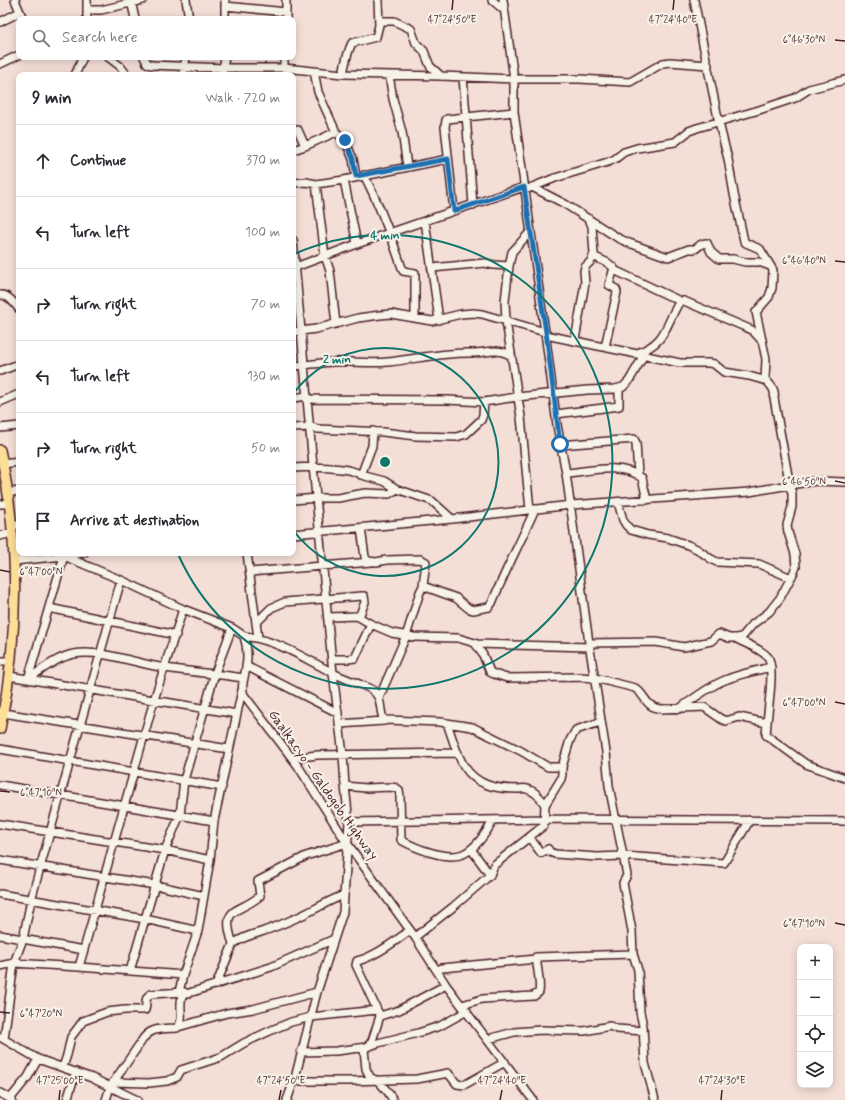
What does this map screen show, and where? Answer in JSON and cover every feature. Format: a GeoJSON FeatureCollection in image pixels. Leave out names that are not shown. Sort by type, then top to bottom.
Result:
{"type":"FeatureCollection","features":[{"type":"Feature","properties":{"kind":"main road"},"geometry":{"type":"LineString","coordinates":[[0,450],[7,493],[4,504],[14,528],[14,598],[9,676],[0,729]]}},
{"type":"Feature","properties":{"kind":"street"},"geometry":{"type":"LineString","coordinates":[[15,0],[22,16]]}},
{"type":"Feature","properties":{"kind":"street"},"geometry":{"type":"LineString","coordinates":[[87,0],[87,16]]}},
{"type":"Feature","properties":{"kind":"street"},"geometry":{"type":"LineString","coordinates":[[87,10],[102,10],[131,1],[143,0]]}},
{"type":"Feature","properties":{"kind":"street"},"geometry":{"type":"LineString","coordinates":[[186,0],[189,16]]}},
{"type":"Feature","properties":{"kind":"street"},"geometry":{"type":"LineString","coordinates":[[225,16],[225,3],[286,16],[286,0]]}},
{"type":"Feature","properties":{"kind":"street"},"geometry":{"type":"LineString","coordinates":[[343,74],[352,43],[376,37],[378,0]]}},
{"type":"Feature","properties":{"kind":"street"},"geometry":{"type":"LineString","coordinates":[[492,0],[504,10]]}},
{"type":"Feature","properties":{"kind":"street"},"geometry":{"type":"LineString","coordinates":[[503,0],[514,79],[514,112],[527,188],[531,231],[560,444],[571,505],[589,645],[595,678],[600,722],[606,752],[609,786],[627,875],[623,883],[632,931],[633,954],[638,970],[645,1062],[655,1100]]}},
{"type":"Feature","properties":{"kind":"street"},"geometry":{"type":"LineString","coordinates":[[329,617],[359,617],[392,633],[424,638],[458,638],[476,644],[589,645],[635,641],[656,642],[684,647],[711,642],[719,634],[729,638],[743,636],[753,624],[769,612],[780,598],[796,567],[795,554],[787,525],[792,508],[792,493],[789,485],[790,481],[774,398],[775,394],[765,375],[766,359],[756,312],[769,297],[772,288],[773,270],[760,249],[744,241],[694,0]]}},
{"type":"Feature","properties":{"kind":"street"},"geometry":{"type":"LineString","coordinates":[[131,1],[134,16]]}},
{"type":"Feature","properties":{"kind":"street"},"geometry":{"type":"LineString","coordinates":[[0,22],[16,18]]}},
{"type":"Feature","properties":{"kind":"street"},"geometry":{"type":"LineString","coordinates":[[378,21],[394,21],[411,29],[413,38],[424,51],[430,66],[441,76]]}},
{"type":"Feature","properties":{"kind":"street"},"geometry":{"type":"LineString","coordinates":[[0,64],[16,56]]}},
{"type":"Feature","properties":{"kind":"street"},"geometry":{"type":"LineString","coordinates":[[77,72],[82,60]]}},
{"type":"Feature","properties":{"kind":"street"},"geometry":{"type":"LineString","coordinates":[[112,60],[125,72]]}},
{"type":"Feature","properties":{"kind":"street"},"geometry":{"type":"LineString","coordinates":[[146,60],[147,63],[151,65],[184,66],[223,71],[284,68],[343,74],[514,79],[580,79],[630,82],[663,63],[670,62],[708,65]]}},
{"type":"Feature","properties":{"kind":"street"},"geometry":{"type":"LineString","coordinates":[[183,72],[185,60]]}},
{"type":"Feature","properties":{"kind":"street"},"geometry":{"type":"LineString","coordinates":[[223,71],[225,60]]}},
{"type":"Feature","properties":{"kind":"street"},"geometry":{"type":"LineString","coordinates":[[284,60],[284,68]]}},
{"type":"Feature","properties":{"kind":"street"},"geometry":{"type":"LineString","coordinates":[[314,71],[318,92],[336,132],[345,140],[353,159],[356,176]]}},
{"type":"Feature","properties":{"kind":"street"},"geometry":{"type":"LineString","coordinates":[[389,75],[390,88],[402,132],[407,166]]}},
{"type":"Feature","properties":{"kind":"street"},"geometry":{"type":"LineString","coordinates":[[463,77],[473,205]]}},
{"type":"Feature","properties":{"kind":"street"},"geometry":{"type":"LineString","coordinates":[[296,267],[357,244],[454,211],[608,162],[624,152],[637,148],[675,142],[689,131],[719,123],[794,98],[809,89],[845,80]]}},
{"type":"Feature","properties":{"kind":"street"},"geometry":{"type":"LineString","coordinates":[[454,211],[445,121],[447,119],[514,112]]}},
{"type":"Feature","properties":{"kind":"street"},"geometry":{"type":"LineString","coordinates":[[296,130],[298,130],[305,146]]}},
{"type":"Feature","properties":{"kind":"street"},"geometry":{"type":"LineString","coordinates":[[296,149],[336,132]]}},
{"type":"Feature","properties":{"kind":"street"},"geometry":{"type":"LineString","coordinates":[[296,183],[306,182],[316,184],[344,180],[356,176],[448,159]]}},
{"type":"Feature","properties":{"kind":"street"},"geometry":{"type":"LineString","coordinates":[[364,175],[390,233],[403,271],[415,273],[415,318]]}},
{"type":"Feature","properties":{"kind":"street"},"geometry":{"type":"LineString","coordinates":[[344,180],[357,244]]}},
{"type":"Feature","properties":{"kind":"street"},"geometry":{"type":"LineString","coordinates":[[316,184],[325,256],[330,271],[336,324]]}},
{"type":"Feature","properties":{"kind":"street"},"geometry":{"type":"LineString","coordinates":[[527,188],[565,204],[623,240],[668,256],[689,249],[695,249],[698,245],[707,243],[711,252],[719,259],[759,262],[770,266]]}},
{"type":"Feature","properties":{"kind":"street"},"geometry":{"type":"LineString","coordinates":[[575,340],[584,283],[585,266],[591,261],[593,256],[593,233],[589,219]]}},
{"type":"Feature","properties":{"kind":"street"},"geometry":{"type":"LineString","coordinates":[[425,221],[439,320]]}},
{"type":"Feature","properties":{"kind":"street"},"geometry":{"type":"LineString","coordinates":[[423,586],[456,598],[468,608],[473,610],[488,607],[492,603],[503,575],[526,531],[533,509],[506,322],[505,301],[512,252],[531,231]]}},
{"type":"Feature","properties":{"kind":"street"},"geometry":{"type":"LineString","coordinates":[[593,256],[612,265],[614,270],[680,301],[684,301],[752,330],[762,341]]}},
{"type":"Feature","properties":{"kind":"street"},"geometry":{"type":"LineString","coordinates":[[432,268],[485,263],[509,266]]}},
{"type":"Feature","properties":{"kind":"street"},"geometry":{"type":"LineString","coordinates":[[605,346],[617,292],[616,289],[610,285],[614,270]]}},
{"type":"Feature","properties":{"kind":"street"},"geometry":{"type":"LineString","coordinates":[[287,1100],[294,1081],[317,992],[343,912],[349,822],[332,659],[302,332],[296,284]]}},
{"type":"Feature","properties":{"kind":"street"},"geometry":{"type":"LineString","coordinates":[[0,295],[5,295],[8,297],[16,306]]}},
{"type":"Feature","properties":{"kind":"street"},"geometry":{"type":"LineString","coordinates":[[296,398],[484,402],[517,397],[623,387],[629,381],[641,354],[658,342],[666,330],[680,301]]}},
{"type":"Feature","properties":{"kind":"street"},"geometry":{"type":"LineString","coordinates":[[296,332],[302,332],[358,318],[380,315],[390,314],[424,320],[439,320],[473,313],[482,314],[546,334],[680,363],[714,364],[724,372],[750,376],[767,381]]}},
{"type":"Feature","properties":{"kind":"street"},"geometry":{"type":"LineString","coordinates":[[296,366],[331,362],[387,362],[465,352],[474,353],[502,351],[507,352],[511,356]]}},
{"type":"Feature","properties":{"kind":"street"},"geometry":{"type":"LineString","coordinates":[[0,371],[16,365]]}},
{"type":"Feature","properties":{"kind":"street"},"geometry":{"type":"LineString","coordinates":[[556,414],[619,406],[619,388]]}},
{"type":"Feature","properties":{"kind":"street"},"geometry":{"type":"LineString","coordinates":[[0,402],[16,395]]}},
{"type":"Feature","properties":{"kind":"street"},"geometry":{"type":"LineString","coordinates":[[296,428],[310,427],[318,429],[373,431],[416,436],[462,436],[480,420],[483,415],[484,402]]}},
{"type":"Feature","properties":{"kind":"street"},"geometry":{"type":"LineString","coordinates":[[0,428],[16,426]]}},
{"type":"Feature","properties":{"kind":"street"},"geometry":{"type":"LineString","coordinates":[[361,475],[372,446],[373,431]]}},
{"type":"Feature","properties":{"kind":"street"},"geometry":{"type":"LineString","coordinates":[[560,444],[634,439],[636,443],[638,475]]}},
{"type":"Feature","properties":{"kind":"street"},"geometry":{"type":"LineString","coordinates":[[3,464],[16,462]]}},
{"type":"Feature","properties":{"kind":"street"},"geometry":{"type":"LineString","coordinates":[[296,468],[314,466],[336,469],[358,473],[384,481],[397,489],[432,501],[452,519]]}},
{"type":"Feature","properties":{"kind":"street"},"geometry":{"type":"LineString","coordinates":[[566,473],[624,469],[635,472],[642,478],[647,500]]}},
{"type":"Feature","properties":{"kind":"street"},"geometry":{"type":"LineString","coordinates":[[296,534],[452,519],[571,505],[749,492],[816,481],[845,482]]}},
{"type":"Feature","properties":{"kind":"street"},"geometry":{"type":"LineString","coordinates":[[296,500],[338,498],[365,493],[389,494],[397,489]]}},
{"type":"Feature","properties":{"kind":"street"},"geometry":{"type":"LineString","coordinates":[[7,493],[16,492]]}},
{"type":"Feature","properties":{"kind":"street"},"geometry":{"type":"LineString","coordinates":[[618,502],[623,520],[626,526],[631,530],[648,535],[668,538],[688,545],[717,562],[759,564],[791,578]]}},
{"type":"Feature","properties":{"kind":"street"},"geometry":{"type":"LineString","coordinates":[[0,536],[14,528]]}},
{"type":"Feature","properties":{"kind":"street"},"geometry":{"type":"LineString","coordinates":[[361,528],[365,557],[371,562]]}},
{"type":"Feature","properties":{"kind":"street"},"geometry":{"type":"LineString","coordinates":[[14,560],[64,556],[184,609],[232,628],[244,636],[258,638],[286,648],[334,673],[371,689],[379,698],[384,721]]}},
{"type":"Feature","properties":{"kind":"street"},"geometry":{"type":"LineString","coordinates":[[28,679],[64,556]]}},
{"type":"Feature","properties":{"kind":"street"},"geometry":{"type":"LineString","coordinates":[[247,556],[258,638]]}},
{"type":"Feature","properties":{"kind":"street"},"geometry":{"type":"LineString","coordinates":[[250,572],[414,559],[425,560],[423,586],[406,636],[379,698]]}},
{"type":"Feature","properties":{"kind":"street"},"geometry":{"type":"LineString","coordinates":[[121,580],[40,866],[23,939],[14,963],[2,1038],[38,1059],[112,1084],[168,1081],[177,1077],[182,1070],[221,1057],[244,1043],[274,1029],[311,1017],[379,1013],[399,1010],[446,984]]}},
{"type":"Feature","properties":{"kind":"street"},"geometry":{"type":"LineString","coordinates":[[256,623],[271,608],[285,602],[364,596],[365,602],[359,617]]}},
{"type":"Feature","properties":{"kind":"street"},"geometry":{"type":"LineString","coordinates":[[49,608],[176,635]]}},
{"type":"Feature","properties":{"kind":"street"},"geometry":{"type":"LineString","coordinates":[[79,967],[154,700],[184,609]]}},
{"type":"Feature","properties":{"kind":"street"},"geometry":{"type":"LineString","coordinates":[[332,659],[348,660],[355,658],[371,624]]}},
{"type":"Feature","properties":{"kind":"street"},"geometry":{"type":"LineString","coordinates":[[130,971],[164,850],[180,815],[184,780],[215,673],[232,628]]}},
{"type":"Feature","properties":{"kind":"street","name":"Gaalkacyo - Galdogob Highway"},"geometry":{"type":"LineString","coordinates":[[244,636],[246,645],[246,666],[242,691],[292,758],[347,843],[415,937],[436,970],[533,1100]]}},
{"type":"Feature","properties":{"kind":"street"},"geometry":{"type":"LineString","coordinates":[[735,638],[760,651],[769,659],[772,672],[766,735],[806,764],[845,778]]}},
{"type":"Feature","properties":{"kind":"street"},"geometry":{"type":"LineString","coordinates":[[476,644],[483,655],[490,672],[507,678],[556,676],[595,678],[635,688],[651,707],[678,709],[704,707],[726,721],[739,717],[767,723]]}},
{"type":"Feature","properties":{"kind":"street"},"geometry":{"type":"LineString","coordinates":[[28,679],[61,658],[74,654],[100,654],[164,668],[215,673],[244,678]]}},
{"type":"Feature","properties":{"kind":"street"},"geometry":{"type":"LineString","coordinates":[[0,660],[10,661]]}},
{"type":"Feature","properties":{"kind":"street"},"geometry":{"type":"LineString","coordinates":[[179,992],[183,975],[198,931],[210,860],[214,821],[246,666],[338,713]]}},
{"type":"Feature","properties":{"kind":"street"},"geometry":{"type":"LineString","coordinates":[[678,709],[724,680],[770,667]]}},
{"type":"Feature","properties":{"kind":"street"},"geometry":{"type":"LineString","coordinates":[[9,676],[237,714]]}},
{"type":"Feature","properties":{"kind":"street"},"geometry":{"type":"LineString","coordinates":[[3,713],[229,749]]}},
{"type":"Feature","properties":{"kind":"street"},"geometry":{"type":"LineString","coordinates":[[339,724],[386,720],[447,723],[472,726],[548,767],[562,767]]}},
{"type":"Feature","properties":{"kind":"street"},"geometry":{"type":"LineString","coordinates":[[415,937],[490,875],[494,865],[542,827],[545,805],[561,779],[562,767],[570,740],[576,730],[600,722]]}},
{"type":"Feature","properties":{"kind":"street"},"geometry":{"type":"LineString","coordinates":[[447,723],[464,766],[475,778],[486,785],[498,788],[527,788],[540,798],[545,805]]}},
{"type":"Feature","properties":{"kind":"street"},"geometry":{"type":"LineString","coordinates":[[0,749],[222,787]]}},
{"type":"Feature","properties":{"kind":"street"},"geometry":{"type":"LineString","coordinates":[[292,758],[317,755],[458,753]]}},
{"type":"Feature","properties":{"kind":"street"},"geometry":{"type":"LineString","coordinates":[[0,785],[214,821]]}},
{"type":"Feature","properties":{"kind":"street"},"geometry":{"type":"LineString","coordinates":[[345,786],[366,788],[391,786],[399,790],[402,821],[401,840],[433,854],[462,855],[484,836],[494,820]]}},
{"type":"Feature","properties":{"kind":"street"},"geometry":{"type":"LineString","coordinates":[[349,822],[544,819],[845,821]]}},
{"type":"Feature","properties":{"kind":"street"},"geometry":{"type":"LineString","coordinates":[[530,838],[541,853],[548,849],[550,852],[555,854],[584,857],[623,856],[724,863],[750,820]]}},
{"type":"Feature","properties":{"kind":"street"},"geometry":{"type":"LineString","coordinates":[[0,824],[164,850],[210,860]]}},
{"type":"Feature","properties":{"kind":"street"},"geometry":{"type":"LineString","coordinates":[[233,944],[229,931],[230,916],[232,912],[260,896],[258,881],[306,856],[347,843]]}},
{"type":"Feature","properties":{"kind":"street"},"geometry":{"type":"LineString","coordinates":[[471,848],[490,875]]}},
{"type":"Feature","properties":{"kind":"street"},"geometry":{"type":"LineString","coordinates":[[0,860],[155,885],[204,896]]}},
{"type":"Feature","properties":{"kind":"street"},"geometry":{"type":"LineString","coordinates":[[0,894],[95,910],[198,931]]}},
{"type":"Feature","properties":{"kind":"street"},"geometry":{"type":"LineString","coordinates":[[216,984],[233,944],[244,937],[296,918],[328,901],[344,895]]}},
{"type":"Feature","properties":{"kind":"street"},"geometry":{"type":"LineString","coordinates":[[393,1100],[388,1092],[376,1080],[370,1077],[366,1069],[364,1049],[372,1041],[379,1013],[356,965],[357,961],[364,960],[397,940],[410,930]]}},
{"type":"Feature","properties":{"kind":"street"},"geometry":{"type":"LineString","coordinates":[[0,935],[84,950]]}},
{"type":"Feature","properties":{"kind":"street"},"geometry":{"type":"LineString","coordinates":[[178,1027],[181,1022],[180,1000],[185,993],[271,967],[334,939]]}},
{"type":"Feature","properties":{"kind":"street"},"geometry":{"type":"LineString","coordinates":[[436,970],[442,968],[536,959],[536,957],[633,954]]}},
{"type":"Feature","properties":{"kind":"street"},"geometry":{"type":"LineString","coordinates":[[462,1005],[482,999],[534,996],[539,992],[541,986],[537,974],[536,959]]}},
{"type":"Feature","properties":{"kind":"street"},"geometry":{"type":"LineString","coordinates":[[0,966],[14,963],[183,975]]}},
{"type":"Feature","properties":{"kind":"street"},"geometry":{"type":"LineString","coordinates":[[63,1067],[68,1055],[71,1037],[83,1021],[107,1012],[145,1010],[148,995],[157,993],[192,992]]}},
{"type":"Feature","properties":{"kind":"street"},"geometry":{"type":"LineString","coordinates":[[106,1100],[112,1084],[145,1035],[152,1030],[178,1027],[227,1013],[253,1009],[317,992]]}},
{"type":"Feature","properties":{"kind":"street"},"geometry":{"type":"LineString","coordinates":[[302,1052],[336,1051],[367,1047],[440,1026],[467,1011]]}},
{"type":"Feature","properties":{"kind":"street"},"geometry":{"type":"LineString","coordinates":[[488,1039],[514,1032],[540,1030],[584,1031],[610,1026],[618,1029],[643,1031]]}},
{"type":"Feature","properties":{"kind":"street"},"geometry":{"type":"LineString","coordinates":[[0,1093],[11,1100],[28,1077],[38,1059]]}},
{"type":"Feature","properties":{"kind":"street"},"geometry":{"type":"LineString","coordinates":[[294,1081],[417,1079],[448,1074],[457,1084],[464,1085],[505,1062]]}},
{"type":"Feature","properties":{"kind":"street"},"geometry":{"type":"LineString","coordinates":[[67,1100],[76,1072]]}},
{"type":"Feature","properties":{"kind":"street"},"geometry":{"type":"LineString","coordinates":[[112,1084],[123,1097],[137,1100]]}},
{"type":"Feature","properties":{"kind":"route"},"geometry":{"type":"LineString","coordinates":[[345,140],[353,159],[356,176],[448,159],[454,211],[524,187],[546,332],[560,444]]}}]}
